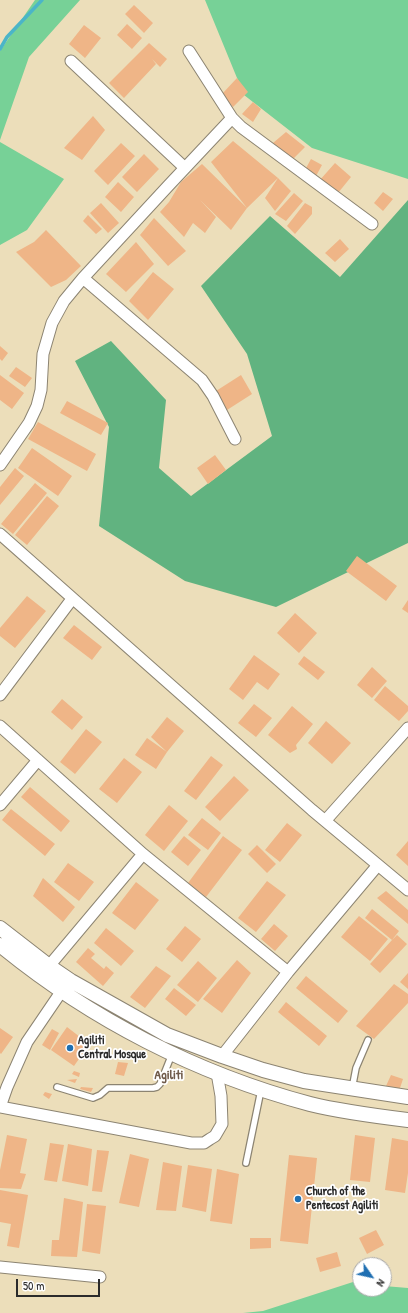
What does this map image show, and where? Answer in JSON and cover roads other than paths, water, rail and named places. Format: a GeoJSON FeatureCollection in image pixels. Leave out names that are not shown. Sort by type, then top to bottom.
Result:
{"type":"FeatureCollection","features":[{"type":"Feature","properties":{"kind":"street"},"geometry":{"type":"LineString","coordinates":[[189,51],[232,118],[241,127],[372,224]]}},
{"type":"Feature","properties":{"kind":"street"},"geometry":{"type":"LineString","coordinates":[[71,61],[185,168]]}},
{"type":"Feature","properties":{"kind":"street"},"geometry":{"type":"LineString","coordinates":[[0,465],[29,423],[37,406],[41,390],[43,354],[52,323],[64,301],[83,278],[232,118]]}},
{"type":"Feature","properties":{"kind":"street"},"geometry":{"type":"LineString","coordinates":[[83,278],[202,380],[213,396],[235,439]]}},
{"type":"Feature","properties":{"kind":"street"},"geometry":{"type":"LineString","coordinates":[[0,534],[325,821],[408,890]]}},
{"type":"Feature","properties":{"kind":"street"},"geometry":{"type":"LineString","coordinates":[[0,695],[72,599]]}},
{"type":"Feature","properties":{"kind":"street"},"geometry":{"type":"LineString","coordinates":[[0,726],[143,854],[288,972]]}},
{"type":"Feature","properties":{"kind":"street"},"geometry":{"type":"LineString","coordinates":[[325,821],[408,728]]}},
{"type":"Feature","properties":{"kind":"street"},"geometry":{"type":"LineString","coordinates":[[0,805],[38,760]]}},
{"type":"Feature","properties":{"kind":"street"},"geometry":{"type":"LineString","coordinates":[[49,966],[143,854]]}},
{"type":"Feature","properties":{"kind":"street"},"geometry":{"type":"LineString","coordinates":[[222,1056],[288,972],[378,865]]}},
{"type":"Feature","properties":{"kind":"street"},"geometry":{"type":"LineString","coordinates":[[0,928],[71,981],[167,1035],[222,1056],[304,1081],[408,1097]]}},
{"type":"Feature","properties":{"kind":"street"},"geometry":{"type":"LineString","coordinates":[[0,945],[61,992],[128,1032],[172,1054],[261,1090],[311,1104],[358,1114],[408,1120]]}},
{"type":"Feature","properties":{"kind":"street"},"geometry":{"type":"LineString","coordinates":[[61,992],[28,1042],[3,1086],[0,1107],[191,1143],[204,1143],[215,1136],[222,1124],[221,1096],[217,1073]]}},
{"type":"Feature","properties":{"kind":"street"},"geometry":{"type":"LineString","coordinates":[[0,1267],[100,1277]]}},
{"type":"Feature","properties":{"kind":"lane"},"geometry":{"type":"LineString","coordinates":[[352,1089],[356,1068],[368,1040]]}},
{"type":"Feature","properties":{"kind":"lane"},"geometry":{"type":"LineString","coordinates":[[57,1088],[93,1098],[100,1095],[108,1088],[157,1087],[160,1084],[172,1054]]}},
{"type":"Feature","properties":{"kind":"lane"},"geometry":{"type":"LineString","coordinates":[[246,1163],[261,1090]]}},
{"type":"Feature","properties":{"kind":"waterway"},"geometry":{"type":"LineString","coordinates":[[0,49],[7,37],[42,0]]}},
{"type":"Feature","properties":{"kind":"place","name":"Agiliti Central Mosque"},"geometry":{"type":"Point","coordinates":[70,1048]}},
{"type":"Feature","properties":{"kind":"place","name":"Church of the Pentecost Agiliti"},"geometry":{"type":"Point","coordinates":[298,1199]}},
{"type":"Feature","properties":{"kind":"district","name":"Agiliti"},"geometry":{"type":"Point","coordinates":[169,1076]}}]}
